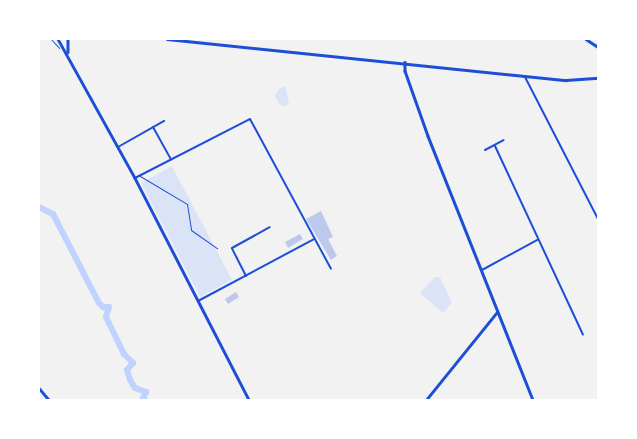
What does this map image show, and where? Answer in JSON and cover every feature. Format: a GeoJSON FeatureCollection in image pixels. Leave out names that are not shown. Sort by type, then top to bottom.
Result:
{"type":"FeatureCollection","features":[{"type":"Feature","properties":{"kind":"main road"},"geometry":{"type":"LineString","coordinates":[[58,39],[135,178],[249,400]]}},
{"type":"Feature","properties":{"kind":"main road"},"geometry":{"type":"LineString","coordinates":[[68,39],[68,54]]}},
{"type":"Feature","properties":{"kind":"main road"},"geometry":{"type":"LineString","coordinates":[[167,39],[524,74],[566,80],[598,78]]}},
{"type":"Feature","properties":{"kind":"main road"},"geometry":{"type":"LineString","coordinates":[[586,39],[598,47]]}},
{"type":"Feature","properties":{"kind":"main road"},"geometry":{"type":"LineString","coordinates":[[405,62],[405,71],[425,126],[532,400]]}},
{"type":"Feature","properties":{"kind":"main road"},"geometry":{"type":"LineString","coordinates":[[426,400],[498,312]]}},
{"type":"Feature","properties":{"kind":"main road"},"geometry":{"type":"LineString","coordinates":[[39,388],[49,400]]}},
{"type":"Feature","properties":{"kind":"street"},"geometry":{"type":"LineString","coordinates":[[51,39],[59,48]]}},
{"type":"Feature","properties":{"kind":"street"},"geometry":{"type":"LineString","coordinates":[[524,74],[598,219]]}},
{"type":"Feature","properties":{"kind":"street"},"geometry":{"type":"LineString","coordinates":[[135,178],[250,118],[331,269]]}},
{"type":"Feature","properties":{"kind":"street"},"geometry":{"type":"LineString","coordinates":[[118,147],[164,121]]}},
{"type":"Feature","properties":{"kind":"street"},"geometry":{"type":"LineString","coordinates":[[153,127],[170,159]]}},
{"type":"Feature","properties":{"kind":"street"},"geometry":{"type":"LineString","coordinates":[[485,150],[504,140]]}},
{"type":"Feature","properties":{"kind":"street"},"geometry":{"type":"LineString","coordinates":[[495,146],[582,336]]}},
{"type":"Feature","properties":{"kind":"street"},"geometry":{"type":"LineString","coordinates":[[139,176],[187,204],[191,230],[217,248]]}},
{"type":"Feature","properties":{"kind":"street"},"geometry":{"type":"LineString","coordinates":[[246,276],[232,248],[270,227]]}},
{"type":"Feature","properties":{"kind":"street"},"geometry":{"type":"LineString","coordinates":[[198,301],[314,239]]}},
{"type":"Feature","properties":{"kind":"street"},"geometry":{"type":"LineString","coordinates":[[481,270],[537,240]]}},
{"type":"Feature","properties":{"kind":"shaded area"},"geometry":{"type":"Polygon","coordinates":[[[285,86],[289,103],[285,106],[280,105],[275,96],[279,89],[285,86]]]}},
{"type":"Feature","properties":{"kind":"shaded area"},"geometry":{"type":"Polygon","coordinates":[[[172,166],[232,280],[200,297],[141,183],[172,166]]]}},
{"type":"Feature","properties":{"kind":"shaded area"},"geometry":{"type":"Polygon","coordinates":[[[435,277],[440,277],[452,303],[443,313],[420,293],[435,277]]]}},
{"type":"Feature","properties":{"kind":"building"},"geometry":{"type":"Polygon","coordinates":[[[321,211],[333,237],[328,239],[337,256],[331,260],[306,219],[321,211]]]}},
{"type":"Feature","properties":{"kind":"building"},"geometry":{"type":"Polygon","coordinates":[[[300,234],[303,239],[288,248],[285,242],[300,234]]]}},
{"type":"Feature","properties":{"kind":"building"},"geometry":{"type":"Polygon","coordinates":[[[236,292],[239,297],[228,304],[225,299],[236,292]]]}},
{"type":"Feature","properties":{"kind":"waterway"},"geometry":{"type":"LineString","coordinates":[[39,207],[53,214],[99,303],[103,307],[109,307],[106,317],[124,354],[133,363],[127,370],[130,380],[135,388],[146,392],[143,398],[145,400]]}}]}
